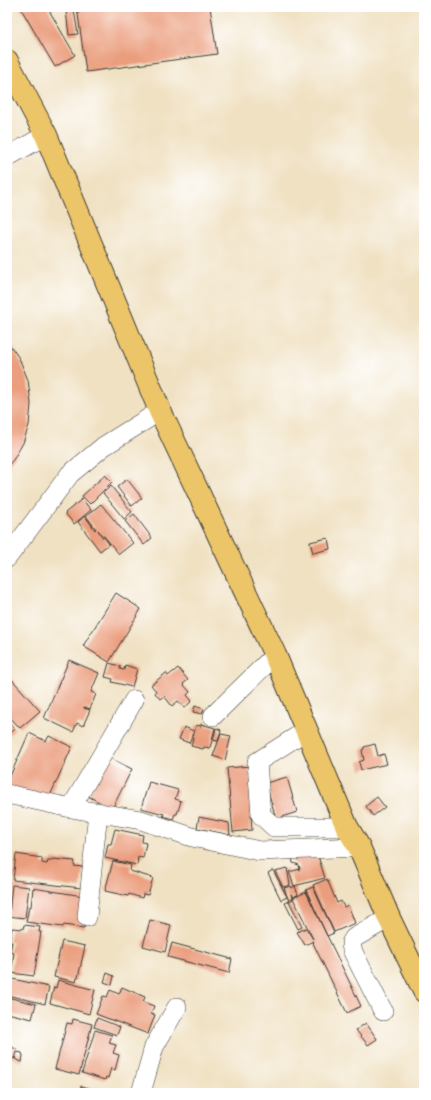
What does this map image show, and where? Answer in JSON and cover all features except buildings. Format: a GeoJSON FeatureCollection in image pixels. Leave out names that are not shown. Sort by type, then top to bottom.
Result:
{"type":"FeatureCollection","features":[{"type":"Feature","properties":{"kind":"main road"},"geometry":{"type":"LineString","coordinates":[[7,61],[46,135],[160,411],[275,655],[347,827],[359,846],[389,918],[424,991]]}},
{"type":"Feature","properties":{"kind":"street"},"geometry":{"type":"LineString","coordinates":[[7,157],[46,135]]}},
{"type":"Feature","properties":{"kind":"street"},"geometry":{"type":"LineString","coordinates":[[7,558],[70,474],[104,446],[160,411]]}},
{"type":"Feature","properties":{"kind":"street"},"geometry":{"type":"LineString","coordinates":[[213,716],[275,655]]}},
{"type":"Feature","properties":{"kind":"street"},"geometry":{"type":"LineString","coordinates":[[71,808],[134,700]]}},
{"type":"Feature","properties":{"kind":"street"},"geometry":{"type":"LineString","coordinates":[[307,730],[257,762],[261,815],[274,827],[347,827]]}},
{"type":"Feature","properties":{"kind":"street"},"geometry":{"type":"LineString","coordinates":[[7,794],[71,808],[141,820],[192,837],[260,851],[359,846]]}},
{"type":"Feature","properties":{"kind":"street"},"geometry":{"type":"LineString","coordinates":[[87,917],[98,812]]}},
{"type":"Feature","properties":{"kind":"street"},"geometry":{"type":"LineString","coordinates":[[383,1010],[352,950],[351,943],[354,938],[389,918]]}},
{"type":"Feature","properties":{"kind":"street"},"geometry":{"type":"LineString","coordinates":[[141,1093],[154,1047],[177,1007]]}}]}
